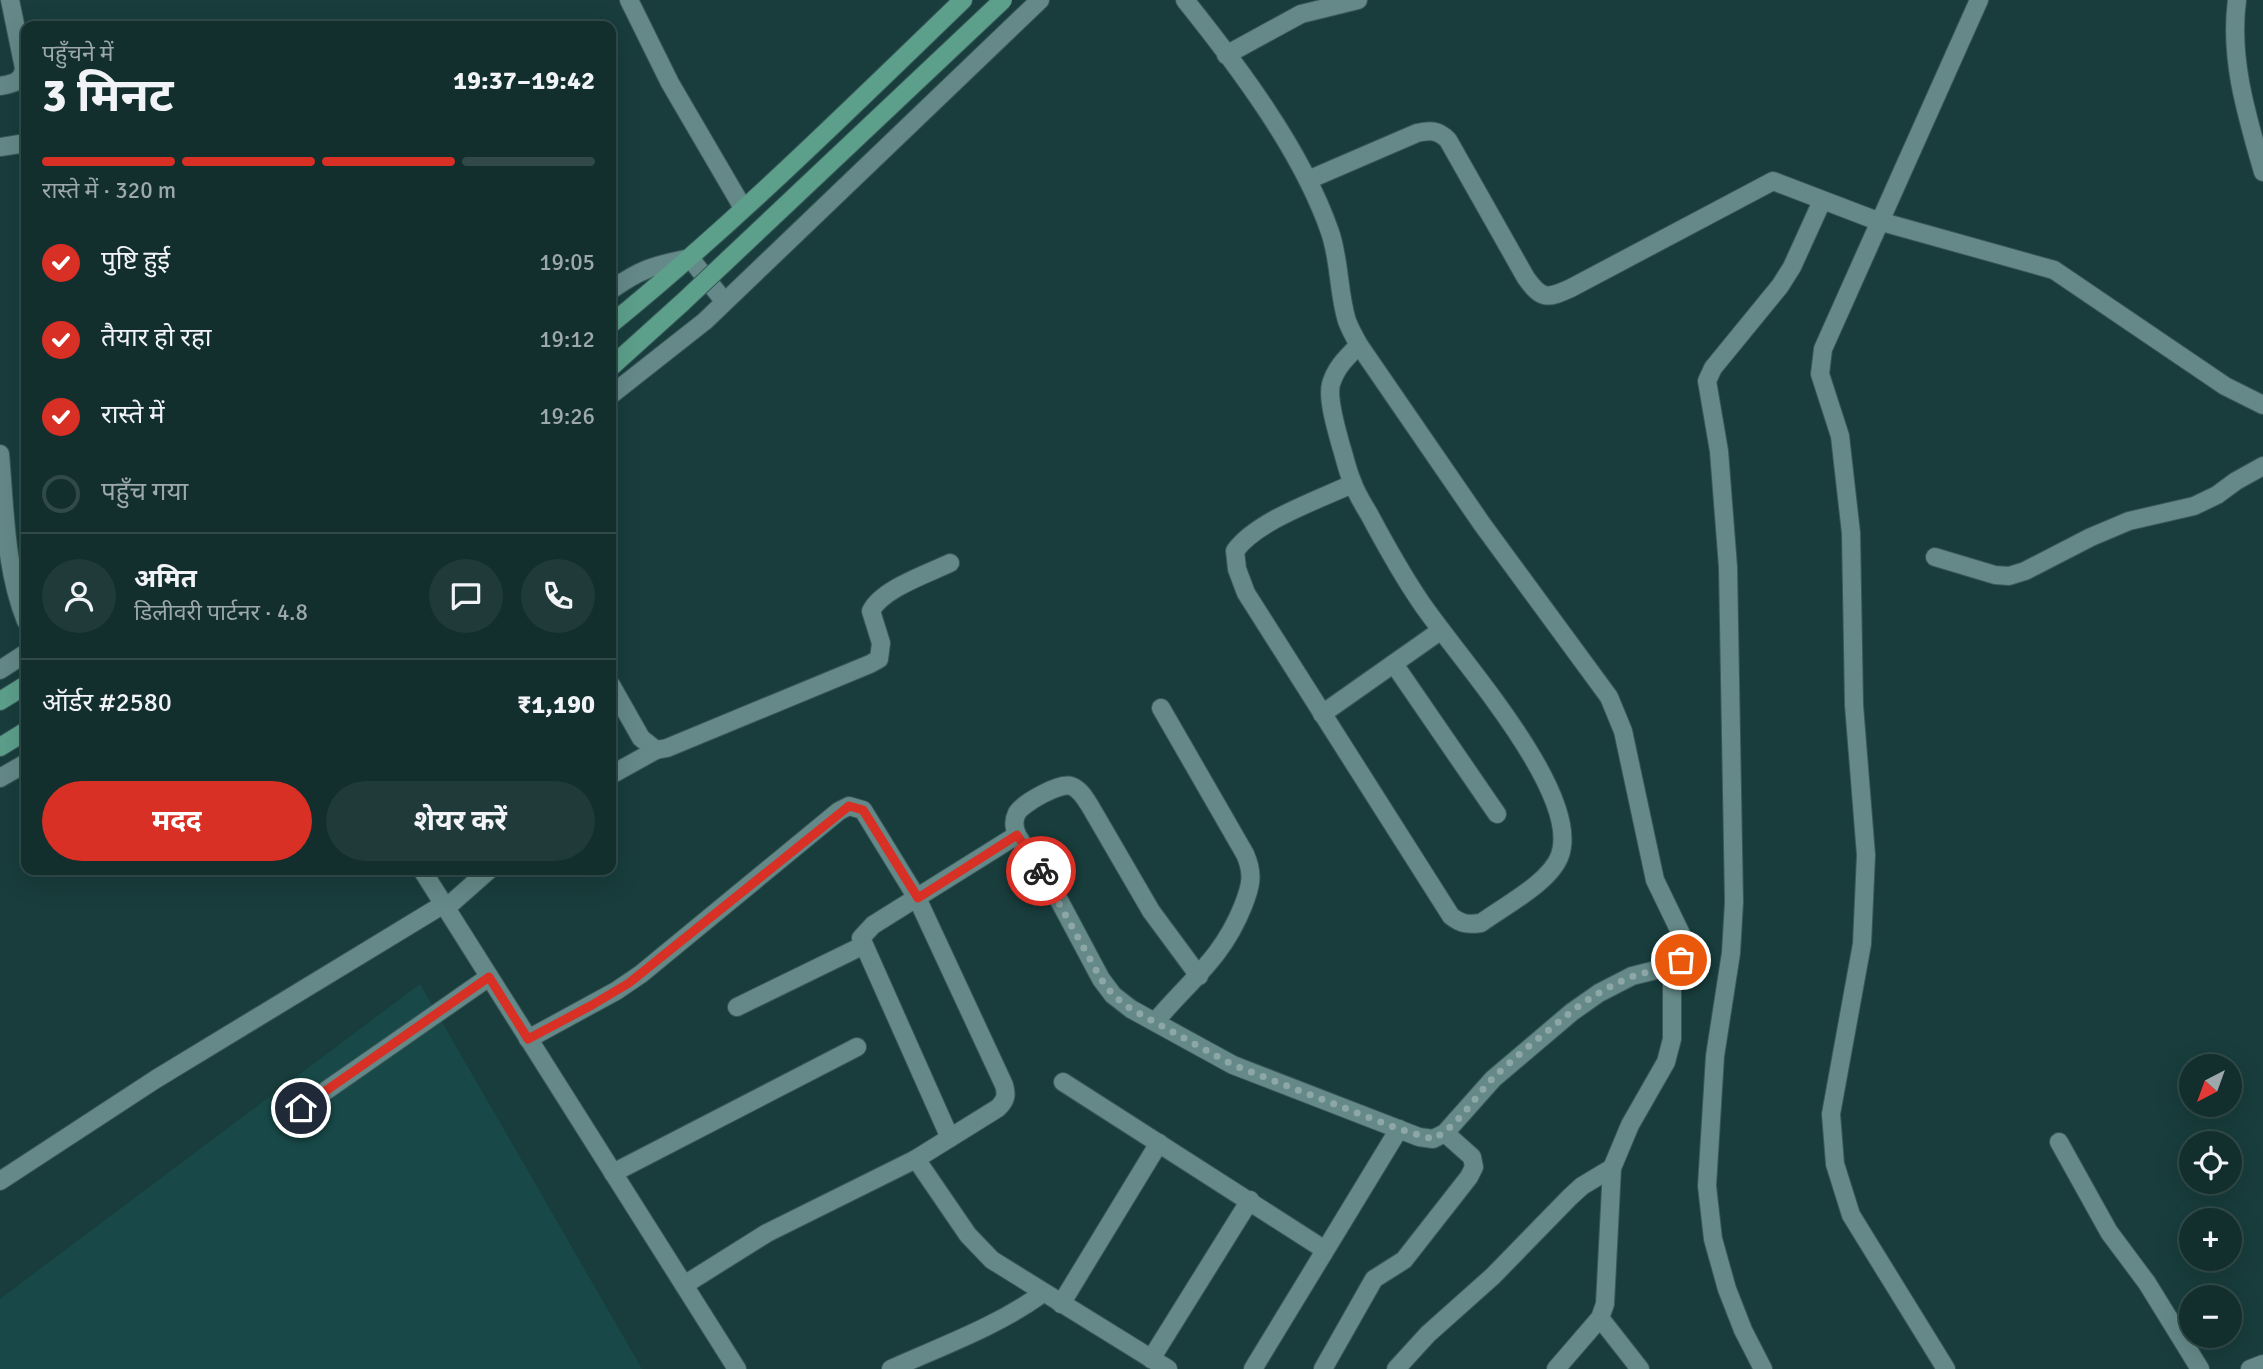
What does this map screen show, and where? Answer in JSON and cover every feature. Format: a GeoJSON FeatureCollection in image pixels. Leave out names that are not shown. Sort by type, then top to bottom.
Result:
{"type":"FeatureCollection","features":[{"type":"Feature","properties":{"kind":"main road"},"geometry":{"type":"LineString","coordinates":[[616,320],[690,258],[813,145],[963,0]]}},
{"type":"Feature","properties":{"kind":"main road"},"geometry":{"type":"LineString","coordinates":[[616,362],[1003,0]]}},
{"type":"Feature","properties":{"kind":"main road"},"geometry":{"type":"LineString","coordinates":[[0,701],[21,688]]}},
{"type":"Feature","properties":{"kind":"main road"},"geometry":{"type":"LineString","coordinates":[[0,747],[21,734]]}},
{"type":"Feature","properties":{"kind":"street"},"geometry":{"type":"LineString","coordinates":[[0,1],[7,0],[21,56]]}},
{"type":"Feature","properties":{"kind":"street"},"geometry":{"type":"LineString","coordinates":[[629,0],[670,83],[743,208]]}},
{"type":"Feature","properties":{"kind":"street"},"geometry":{"type":"LineString","coordinates":[[616,391],[666,354],[724,301],[1040,0]]}},
{"type":"Feature","properties":{"kind":"street"},"geometry":{"type":"LineString","coordinates":[[1185,0],[1268,114],[1308,180],[1330,232],[1348,322],[1359,345],[1482,524],[1609,697],[1623,731],[1655,880],[1683,938],[1684,949],[1681,960],[1672,967],[1632,976],[1599,993],[1572,1012],[1493,1079],[1445,1133],[1433,1139],[1399,1129],[1233,1065],[1131,1009],[1113,995],[1101,979],[1060,902],[1017,835],[1014,826],[1016,815],[1023,807],[1059,786],[1068,784],[1079,790],[1151,911],[1199,976]]}},
{"type":"Feature","properties":{"kind":"street"},"geometry":{"type":"LineString","coordinates":[[1226,55],[1301,14],[1358,0]]}},
{"type":"Feature","properties":{"kind":"street"},"geometry":{"type":"LineString","coordinates":[[1946,1369],[1851,1215],[1835,1164],[1831,1114],[1862,944],[1866,855],[1854,705],[1851,533],[1840,436],[1820,374],[1823,349],[1979,0]]}},
{"type":"Feature","properties":{"kind":"street"},"geometry":{"type":"LineString","coordinates":[[2237,0],[2237,61],[2242,98],[2263,172]]}},
{"type":"Feature","properties":{"kind":"street"},"geometry":{"type":"LineString","coordinates":[[0,86],[21,78]]}},
{"type":"Feature","properties":{"kind":"street"},"geometry":{"type":"LineString","coordinates":[[1308,180],[1417,133],[1430,130],[1440,132],[1448,140],[1526,278],[1536,292],[1545,297],[1571,288],[1773,181],[1878,221],[2054,270],[2225,386],[2263,405]]}},
{"type":"Feature","properties":{"kind":"street"},"geometry":{"type":"LineString","coordinates":[[0,148],[21,144]]}},
{"type":"Feature","properties":{"kind":"street"},"geometry":{"type":"LineString","coordinates":[[1763,1369],[1742,1330],[1727,1289],[1713,1239],[1707,1186],[1714,1056],[1731,953],[1734,902],[1728,568],[1718,451],[1707,381],[1713,368],[1780,286],[1826,203]]}},
{"type":"Feature","properties":{"kind":"street"},"geometry":{"type":"LineString","coordinates":[[616,287],[650,266],[690,258],[724,301]]}},
{"type":"Feature","properties":{"kind":"street"},"geometry":{"type":"LineString","coordinates":[[1352,484],[1259,528],[1243,539],[1235,551],[1237,569],[1245,593],[1451,916],[1458,922],[1470,925],[1481,923],[1550,873],[1560,855],[1564,831],[1558,807],[1544,777],[1496,702],[1440,631],[1382,540],[1352,484],[1335,426],[1330,387],[1338,368],[1359,345]]}},
{"type":"Feature","properties":{"kind":"street"},"geometry":{"type":"LineString","coordinates":[[0,454],[7,540],[21,608]]}},
{"type":"Feature","properties":{"kind":"street"},"geometry":{"type":"LineString","coordinates":[[1935,557],[1995,575],[2009,576],[2025,571],[2129,521],[2194,506],[2263,466]]}},
{"type":"Feature","properties":{"kind":"street"},"geometry":{"type":"LineString","coordinates":[[616,772],[656,750],[667,748],[879,659],[881,643],[871,611],[876,601],[950,563]]}},
{"type":"Feature","properties":{"kind":"street"},"geometry":{"type":"LineString","coordinates":[[1322,714],[1440,631]]}},
{"type":"Feature","properties":{"kind":"street"},"geometry":{"type":"LineString","coordinates":[[0,670],[21,656]]}},
{"type":"Feature","properties":{"kind":"street"},"geometry":{"type":"LineString","coordinates":[[1394,664],[1497,814]]}},
{"type":"Feature","properties":{"kind":"street"},"geometry":{"type":"LineString","coordinates":[[616,694],[641,738],[656,750]]}},
{"type":"Feature","properties":{"kind":"street"},"geometry":{"type":"LineString","coordinates":[[1155,1022],[1199,976],[1227,941],[1252,877],[1245,854],[1161,708]]}},
{"type":"Feature","properties":{"kind":"street"},"geometry":{"type":"LineString","coordinates":[[0,778],[21,765]]}},
{"type":"Feature","properties":{"kind":"street"},"geometry":{"type":"LineString","coordinates":[[528,1039],[617,991],[641,974],[849,806],[863,810],[918,898],[1006,1095],[1004,1102],[916,1158],[767,1233],[684,1285]]}},
{"type":"Feature","properties":{"kind":"street"},"geometry":{"type":"LineString","coordinates":[[950,1138],[862,946],[861,938],[865,932],[1017,835]]}},
{"type":"Feature","properties":{"kind":"street"},"geometry":{"type":"LineString","coordinates":[[425,875],[737,1369]]}},
{"type":"Feature","properties":{"kind":"street"},"geometry":{"type":"LineString","coordinates":[[443,904],[446,908],[483,875]]}},
{"type":"Feature","properties":{"kind":"street"},"geometry":{"type":"LineString","coordinates":[[0,1181],[156,1079],[443,904]]}},
{"type":"Feature","properties":{"kind":"street"},"geometry":{"type":"LineString","coordinates":[[737,1007],[862,946]]}},
{"type":"Feature","properties":{"kind":"street"},"geometry":{"type":"LineString","coordinates":[[1556,1369],[1600,1318],[1605,1304],[1612,1168],[1625,1135],[1665,1062],[1672,1038],[1672,967]]}},
{"type":"Feature","properties":{"kind":"street"},"geometry":{"type":"LineString","coordinates":[[301,1108],[489,977]]}},
{"type":"Feature","properties":{"kind":"street"},"geometry":{"type":"LineString","coordinates":[[612,1173],[857,1047]]}},
{"type":"Feature","properties":{"kind":"street"},"geometry":{"type":"LineString","coordinates":[[1063,1082],[1325,1250]]}},
{"type":"Feature","properties":{"kind":"street"},"geometry":{"type":"LineString","coordinates":[[1253,1369],[1399,1129]]}},
{"type":"Feature","properties":{"kind":"street"},"geometry":{"type":"LineString","coordinates":[[1322,1369],[1374,1279],[1404,1260],[1475,1167],[1472,1157],[1445,1133]]}},
{"type":"Feature","properties":{"kind":"street"},"geometry":{"type":"LineString","coordinates":[[2059,1142],[2109,1232],[2147,1283],[2200,1369]]}},
{"type":"Feature","properties":{"kind":"street"},"geometry":{"type":"LineString","coordinates":[[1061,1304],[1158,1143]]}},
{"type":"Feature","properties":{"kind":"street"},"geometry":{"type":"LineString","coordinates":[[916,1158],[968,1235],[983,1252],[1043,1293],[1168,1369]]}},
{"type":"Feature","properties":{"kind":"street"},"geometry":{"type":"LineString","coordinates":[[1396,1369],[1428,1334],[1493,1276],[1570,1197],[1582,1186],[1612,1168]]}},
{"type":"Feature","properties":{"kind":"street"},"geometry":{"type":"LineString","coordinates":[[1151,1359],[1250,1200]]}},
{"type":"Feature","properties":{"kind":"street"},"geometry":{"type":"LineString","coordinates":[[891,1369],[1002,1319],[1043,1293]]}},
{"type":"Feature","properties":{"kind":"street"},"geometry":{"type":"LineString","coordinates":[[1600,1318],[1640,1369]]}},
{"type":"Feature","properties":{"kind":"street"},"geometry":{"type":"LineString","coordinates":[[2250,1369],[2263,1364]]}},
{"type":"Feature","properties":{"kind":"shaded area"},"geometry":{"type":"Polygon","coordinates":[[[420,984],[642,1369],[0,1369],[0,1299],[420,984]]]}},
{"type":"Feature","properties":{"kind":"way so far"},"geometry":{"type":"LineString","coordinates":[[1041,871],[1101,979],[1113,995],[1131,1009],[1233,1065],[1419,1137],[1433,1139],[1445,1133],[1456,1122],[1493,1079],[1572,1012],[1599,993],[1632,976],[1672,967],[1681,960]]}},
{"type":"Feature","properties":{"kind":"route"},"geometry":{"type":"LineString","coordinates":[[301,1108],[489,977],[528,1039],[592,1005],[641,974],[839,811],[849,806],[863,810],[918,898],[1017,835],[1041,871]]}}]}
